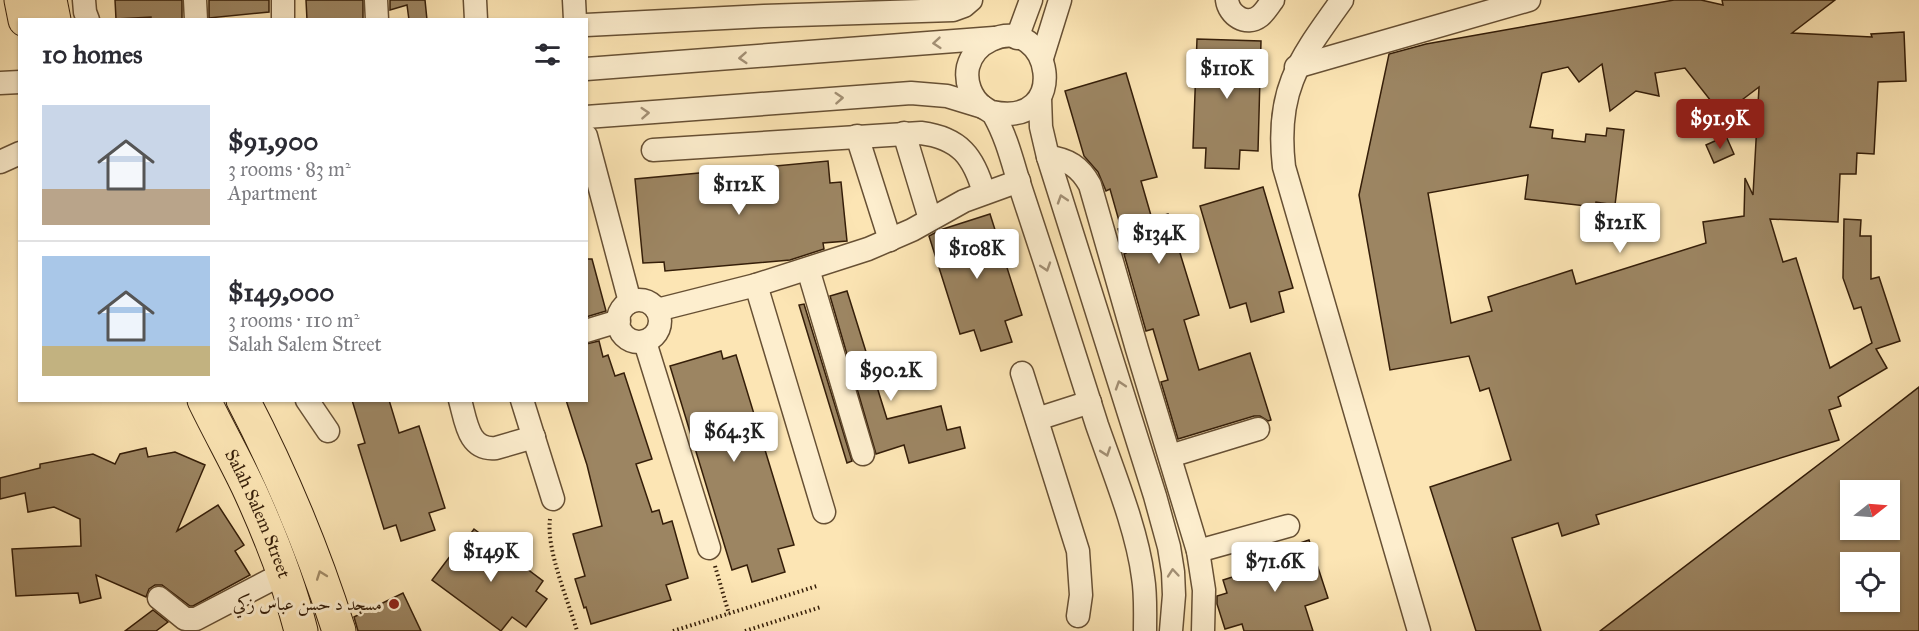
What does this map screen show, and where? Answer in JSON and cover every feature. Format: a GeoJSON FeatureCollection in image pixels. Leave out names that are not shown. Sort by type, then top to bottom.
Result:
{"type":"FeatureCollection","features":[{"type":"Feature","properties":{"kind":"highway"},"geometry":{"type":"LineString","coordinates":[[21,0],[25,18]]}},
{"type":"Feature","properties":{"kind":"highway"},"geometry":{"type":"LineString","coordinates":[[50,0],[54,18]]}},
{"type":"Feature","properties":{"kind":"highway","name":"Salah Salem Street"},"geometry":{"type":"LineString","coordinates":[[205,402],[250,491],[284,573],[301,631]]}},
{"type":"Feature","properties":{"kind":"highway","name":"Salah Salem Street"},"geometry":{"type":"LineString","coordinates":[[244,402],[273,458],[302,523],[339,631]]}},
{"type":"Feature","properties":{"kind":"street"},"geometry":{"type":"LineString","coordinates":[[84,0],[87,18]]}},
{"type":"Feature","properties":{"kind":"street"},"geometry":{"type":"LineString","coordinates":[[195,0],[196,18]]}},
{"type":"Feature","properties":{"kind":"street"},"geometry":{"type":"LineString","coordinates":[[283,0],[283,18]]}},
{"type":"Feature","properties":{"kind":"street"},"geometry":{"type":"LineString","coordinates":[[376,0],[377,18]]}},
{"type":"Feature","properties":{"kind":"street"},"geometry":{"type":"LineString","coordinates":[[475,0],[476,18]]}},
{"type":"Feature","properties":{"kind":"street"},"geometry":{"type":"LineString","coordinates":[[573,0],[574,18]]}},
{"type":"Feature","properties":{"kind":"street"},"geometry":{"type":"LineString","coordinates":[[588,25],[673,10],[860,6],[953,10],[964,6],[971,0]]}},
{"type":"Feature","properties":{"kind":"street"},"geometry":{"type":"LineString","coordinates":[[1030,0],[1006,38],[986,42],[977,49],[968,68],[970,90],[988,110],[1005,139],[1131,526],[1143,576],[1145,631]]}},
{"type":"Feature","properties":{"kind":"street"},"geometry":{"type":"LineString","coordinates":[[1042,58],[1060,0]]}},
{"type":"Feature","properties":{"kind":"street"},"geometry":{"type":"LineString","coordinates":[[1227,0],[1228,9],[1233,14],[1239,19],[1247,20],[1260,15],[1273,0]]}},
{"type":"Feature","properties":{"kind":"street"},"geometry":{"type":"LineString","coordinates":[[1296,67],[1528,0]]}},
{"type":"Feature","properties":{"kind":"street"},"geometry":{"type":"LineString","coordinates":[[1337,1],[1296,67],[1287,91],[1282,116],[1281,141],[1284,167],[1419,631]]}},
{"type":"Feature","properties":{"kind":"street"},"geometry":{"type":"LineString","coordinates":[[588,69],[1006,38],[1027,42],[1036,49],[1042,58],[1046,78],[1040,98],[1041,127],[1048,157],[1169,547],[1174,595],[1172,631]]}},
{"type":"Feature","properties":{"kind":"street"},"geometry":{"type":"LineString","coordinates":[[0,83],[18,82]]}},
{"type":"Feature","properties":{"kind":"street"},"geometry":{"type":"LineString","coordinates":[[588,117],[911,93],[947,96],[1006,115],[1019,113],[1040,98]]}},
{"type":"Feature","properties":{"kind":"street"},"geometry":{"type":"LineString","coordinates":[[653,150],[904,133],[933,135],[956,144],[967,154],[975,165],[984,193]]}},
{"type":"Feature","properties":{"kind":"street"},"geometry":{"type":"LineString","coordinates":[[904,133],[930,219]]}},
{"type":"Feature","properties":{"kind":"street"},"geometry":{"type":"LineString","coordinates":[[857,136],[890,240]]}},
{"type":"Feature","properties":{"kind":"street"},"geometry":{"type":"LineString","coordinates":[[588,145],[624,312],[620,329],[630,340],[645,342],[657,333],[660,325],[657,310],[645,301],[638,300],[624,312],[588,330]]}},
{"type":"Feature","properties":{"kind":"street"},"geometry":{"type":"LineString","coordinates":[[0,162],[18,154]]}},
{"type":"Feature","properties":{"kind":"street"},"geometry":{"type":"LineString","coordinates":[[1048,157],[1068,162],[1084,175],[1090,185],[1198,551],[1204,590],[1203,631]]}},
{"type":"Feature","properties":{"kind":"street"},"geometry":{"type":"LineString","coordinates":[[657,310],[756,285],[890,240],[964,201],[1019,181]]}},
{"type":"Feature","properties":{"kind":"street"},"geometry":{"type":"LineString","coordinates":[[808,269],[863,454]]}},
{"type":"Feature","properties":{"kind":"street"},"geometry":{"type":"LineString","coordinates":[[756,285],[824,512]]}},
{"type":"Feature","properties":{"kind":"street"},"geometry":{"type":"LineString","coordinates":[[645,342],[709,548]]}},
{"type":"Feature","properties":{"kind":"street"},"geometry":{"type":"LineString","coordinates":[[1022,373],[1078,551],[1081,595],[1078,616]]}},
{"type":"Feature","properties":{"kind":"street"},"geometry":{"type":"LineString","coordinates":[[308,402],[327,431]]}},
{"type":"Feature","properties":{"kind":"street"},"geometry":{"type":"LineString","coordinates":[[461,402],[471,438],[479,445],[490,448],[534,437]]}},
{"type":"Feature","properties":{"kind":"street"},"geometry":{"type":"LineString","coordinates":[[523,402],[553,499]]}},
{"type":"Feature","properties":{"kind":"street"},"geometry":{"type":"LineString","coordinates":[[1037,419],[1090,402]]}},
{"type":"Feature","properties":{"kind":"street"},"geometry":{"type":"LineString","coordinates":[[1170,456],[1258,429]]}},
{"type":"Feature","properties":{"kind":"street"},"geometry":{"type":"LineString","coordinates":[[1131,526],[1161,518]]}},
{"type":"Feature","properties":{"kind":"street"},"geometry":{"type":"LineString","coordinates":[[1198,551],[1288,526]]}},
{"type":"Feature","properties":{"kind":"street"},"geometry":{"type":"LineString","coordinates":[[159,598],[185,619],[196,619],[284,573]]}},
{"type":"Feature","properties":{"kind":"path"},"geometry":{"type":"LineString","coordinates":[[553,499],[549,523],[551,543],[577,631]]}},
{"type":"Feature","properties":{"kind":"path"},"geometry":{"type":"LineString","coordinates":[[709,548],[729,614]]}},
{"type":"Feature","properties":{"kind":"path"},"geometry":{"type":"LineString","coordinates":[[673,631],[818,586]]}},
{"type":"Feature","properties":{"kind":"path"},"geometry":{"type":"LineString","coordinates":[[745,631],[821,606]]}},
{"type":"Feature","properties":{"kind":"building"},"geometry":{"type":"Polygon","coordinates":[[[115,0],[182,0],[182,18],[116,18],[115,0]]]}},
{"type":"Feature","properties":{"kind":"building"},"geometry":{"type":"Polygon","coordinates":[[[209,0],[269,0],[269,12],[209,18],[209,0]]]}},
{"type":"Feature","properties":{"kind":"building"},"geometry":{"type":"Polygon","coordinates":[[[306,0],[363,0],[363,18],[307,18],[306,0]]]}},
{"type":"Feature","properties":{"kind":"building"},"geometry":{"type":"Polygon","coordinates":[[[390,0],[425,0],[427,18],[409,18],[407,5],[390,10],[390,0]]]}},
{"type":"Feature","properties":{"kind":"building"},"geometry":{"type":"Polygon","coordinates":[[[1674,0],[1701,0],[1723,5],[1722,0],[1835,0],[1792,33],[1872,37],[1871,34],[1904,32],[1906,81],[1878,82],[1874,154],[1857,153],[1856,174],[1840,174],[1838,222],[1770,219],[1783,262],[1796,258],[1830,368],[1872,343],[1861,307],[1854,309],[1843,278],[1844,219],[1861,220],[1860,236],[1871,236],[1871,279],[1879,277],[1900,341],[1876,349],[1887,368],[1838,397],[1841,406],[1829,410],[1839,440],[1596,515],[1599,524],[1562,536],[1558,523],[1512,538],[1541,631],[1476,631],[1430,487],[1511,460],[1489,388],[1480,391],[1469,356],[1390,370],[1359,195],[1389,54],[1426,44],[1674,0]],[[1602,64],[1579,82],[1568,67],[1542,73],[1530,127],[1553,130],[1552,138],[1585,142],[1586,134],[1606,136],[1607,128],[1624,130],[1615,205],[1596,202],[1595,207],[1525,199],[1528,175],[1428,193],[1451,323],[1492,311],[1488,297],[1572,270],[1576,284],[1706,243],[1703,222],[1744,216],[1745,178],[1753,195],[1759,87],[1722,115],[1685,68],[1655,73],[1659,96],[1636,91],[1610,111],[1602,64]]]}},
{"type":"Feature","properties":{"kind":"building"},"geometry":{"type":"Polygon","coordinates":[[[1197,39],[1261,41],[1258,151],[1240,150],[1239,169],[1205,168],[1206,148],[1193,148],[1197,39]]]}},
{"type":"Feature","properties":{"kind":"building"},"geometry":{"type":"Polygon","coordinates":[[[1126,73],[1157,177],[1141,181],[1152,219],[1168,214],[1199,315],[1184,320],[1199,370],[1250,353],[1271,420],[1254,416],[1178,439],[1161,382],[1168,380],[1153,329],[1146,331],[1124,254],[1126,253],[1118,229],[1121,228],[1110,189],[1106,191],[1098,172],[1084,156],[1065,91],[1126,73]]]}},
{"type":"Feature","properties":{"kind":"building"},"geometry":{"type":"Polygon","coordinates":[[[1726,136],[1734,154],[1714,163],[1706,145],[1726,136]]]}},
{"type":"Feature","properties":{"kind":"building"},"geometry":{"type":"Polygon","coordinates":[[[828,161],[830,183],[841,182],[847,241],[823,243],[824,249],[790,260],[665,271],[664,262],[643,263],[635,179],[828,161]]]}},
{"type":"Feature","properties":{"kind":"building"},"geometry":{"type":"Polygon","coordinates":[[[1263,187],[1293,288],[1279,292],[1284,312],[1251,322],[1246,303],[1230,308],[1200,206],[1263,187]]]}},
{"type":"Feature","properties":{"kind":"building"},"geometry":{"type":"Polygon","coordinates":[[[990,214],[1022,315],[1005,321],[1012,342],[981,351],[974,330],[960,334],[929,236],[940,230],[990,214]]]}},
{"type":"Feature","properties":{"kind":"building"},"geometry":{"type":"Polygon","coordinates":[[[588,259],[592,259],[606,311],[588,316],[588,259]]]}},
{"type":"Feature","properties":{"kind":"building"},"geometry":{"type":"Polygon","coordinates":[[[847,291],[887,419],[941,406],[947,430],[960,427],[965,448],[909,463],[904,445],[876,454],[830,296],[847,291]]]}},
{"type":"Feature","properties":{"kind":"building"},"geometry":{"type":"Polygon","coordinates":[[[804,304],[852,461],[847,463],[799,305],[804,304]]]}},
{"type":"Feature","properties":{"kind":"building"},"geometry":{"type":"Polygon","coordinates":[[[599,341],[603,357],[608,355],[615,376],[624,373],[652,459],[636,464],[652,512],[659,510],[663,524],[672,521],[688,578],[666,585],[671,600],[591,624],[575,579],[585,576],[573,534],[602,526],[587,465],[567,402],[588,402],[588,344],[599,341]]]}},
{"type":"Feature","properties":{"kind":"building"},"geometry":{"type":"Polygon","coordinates":[[[721,351],[723,359],[736,355],[794,545],[778,549],[785,572],[752,582],[747,565],[732,570],[670,366],[721,351]]]}},
{"type":"Feature","properties":{"kind":"building"},"geometry":{"type":"Polygon","coordinates":[[[1919,387],[1919,631],[1600,631],[1843,446],[1919,387]]]}},
{"type":"Feature","properties":{"kind":"building"},"geometry":{"type":"Polygon","coordinates":[[[353,402],[390,402],[399,433],[419,426],[445,508],[429,513],[435,530],[401,541],[396,525],[384,529],[358,445],[365,443],[353,402]]]}},
{"type":"Feature","properties":{"kind":"building"},"geometry":{"type":"Polygon","coordinates":[[[146,448],[148,457],[175,452],[205,465],[177,531],[218,505],[244,545],[235,551],[250,575],[193,606],[162,585],[155,585],[149,589],[146,597],[96,575],[101,598],[80,603],[78,593],[16,596],[12,549],[81,546],[80,519],[54,507],[28,512],[25,493],[0,499],[0,478],[40,468],[40,464],[93,454],[115,464],[120,454],[146,448]]]}},
{"type":"Feature","properties":{"kind":"building"},"geometry":{"type":"Polygon","coordinates":[[[474,529],[543,581],[536,591],[547,599],[526,627],[512,617],[501,631],[432,580],[474,529]]]}},
{"type":"Feature","properties":{"kind":"building"},"geometry":{"type":"Polygon","coordinates":[[[1309,540],[1328,598],[1305,606],[1313,631],[1244,631],[1242,624],[1225,629],[1217,604],[1217,596],[1227,593],[1223,580],[1267,566],[1264,555],[1309,540]]]}},
{"type":"Feature","properties":{"kind":"building","name":"مسجد د حسن عباس زكي"},"geometry":{"type":"Polygon","coordinates":[[[403,593],[421,631],[358,631],[354,617],[403,593]]]}},
{"type":"Feature","properties":{"kind":"building"},"geometry":{"type":"Polygon","coordinates":[[[153,610],[168,622],[156,631],[125,631],[153,610]]]}},
{"type":"Feature","properties":{"kind":"place","name":"مسجد د حسن عباس زكي"},"geometry":{"type":"Point","coordinates":[394,604]}}]}
